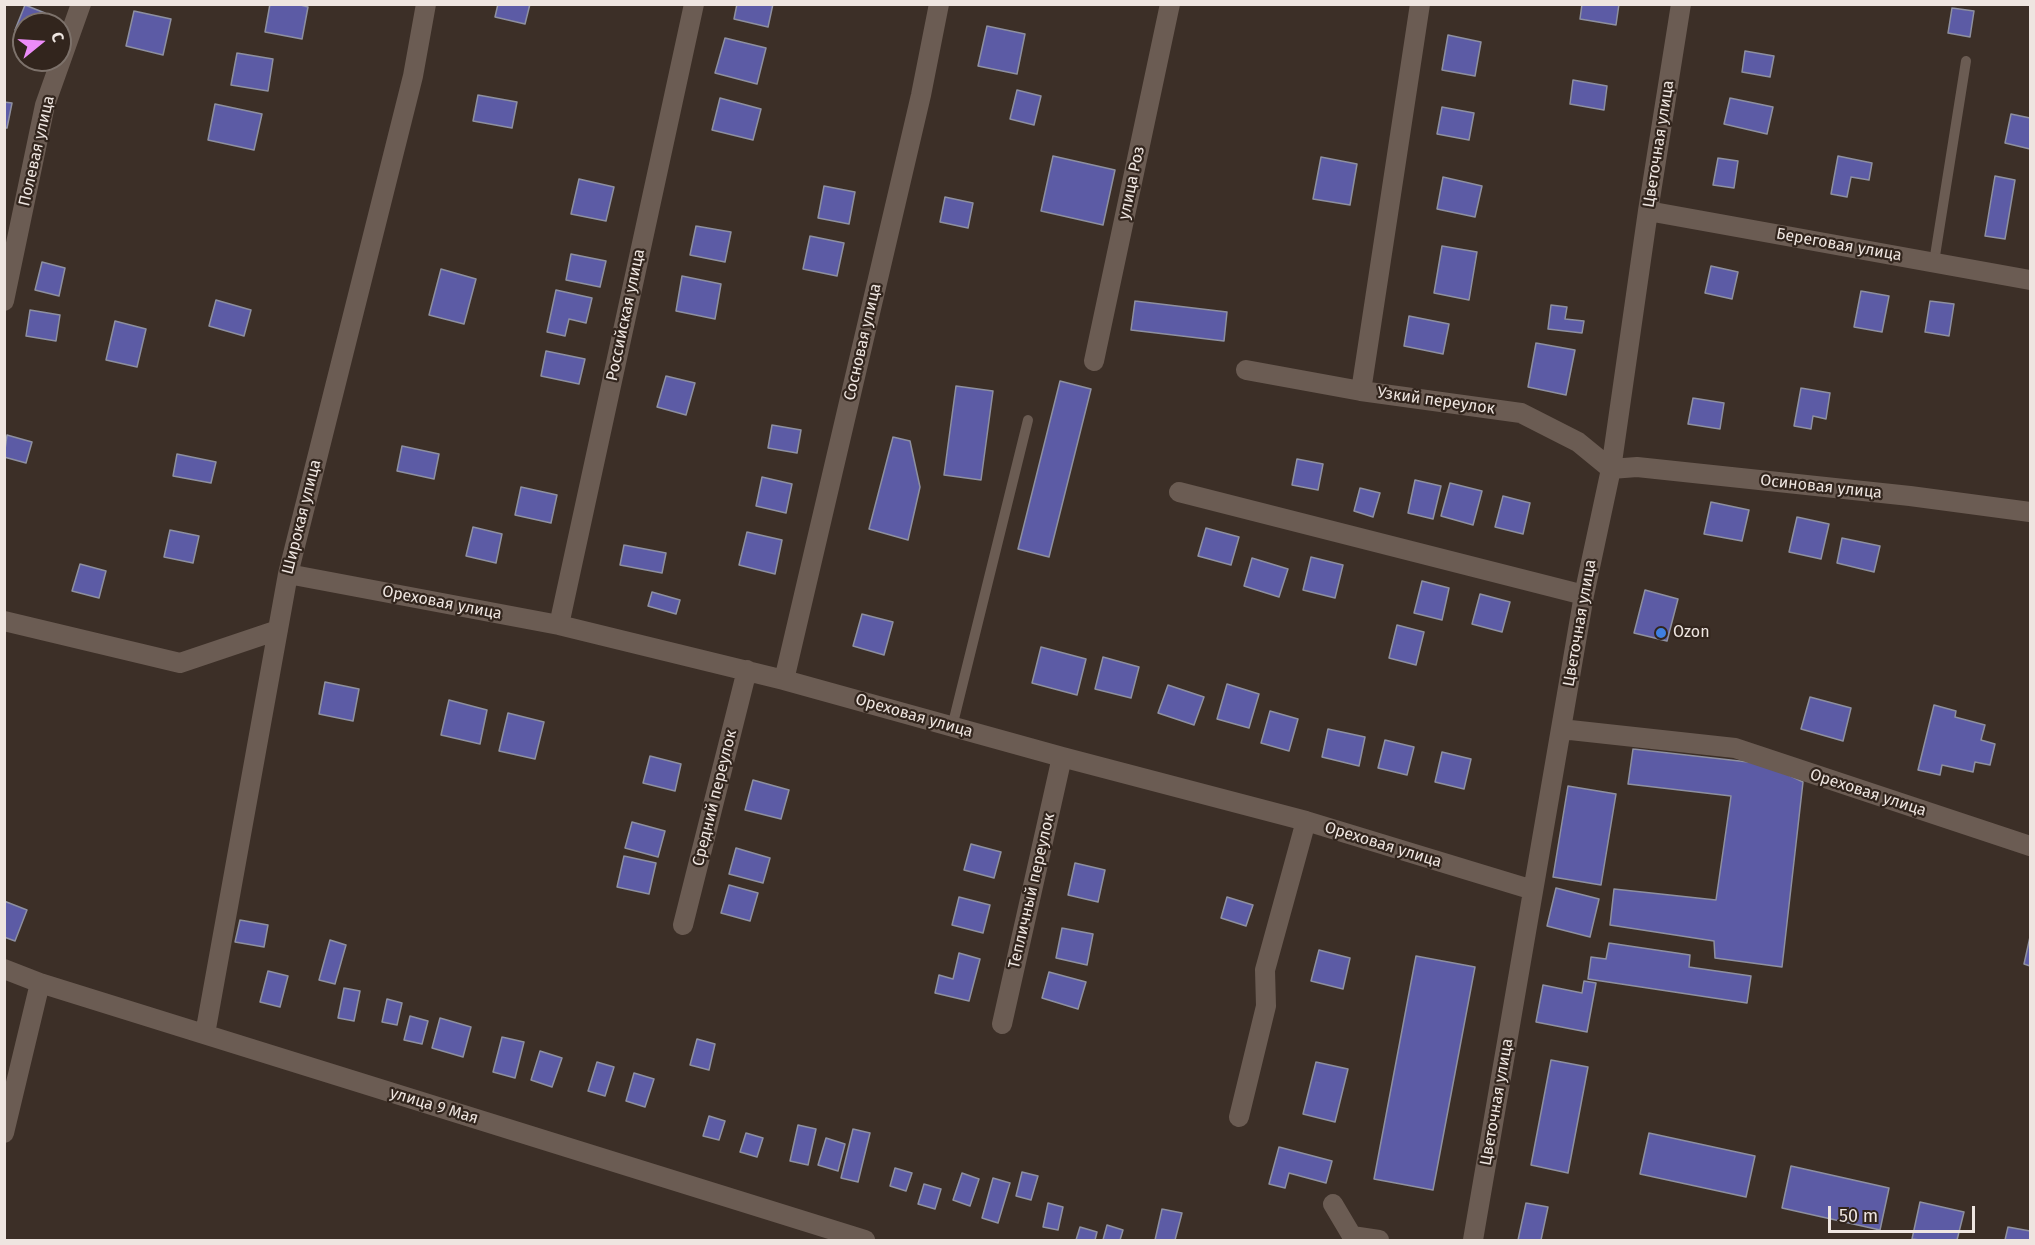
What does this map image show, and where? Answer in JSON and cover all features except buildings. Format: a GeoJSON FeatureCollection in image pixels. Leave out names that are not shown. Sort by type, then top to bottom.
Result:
{"type":"FeatureCollection","features":[{"type":"Feature","properties":{"kind":"street","name":"Полевая улица"},"geometry":{"type":"LineString","coordinates":[[4,301],[45,105],[81,4]]}},
{"type":"Feature","properties":{"kind":"street","name":"Широкая улица"},"geometry":{"type":"LineString","coordinates":[[205,1034],[288,574],[412,76],[426,4]]}},
{"type":"Feature","properties":{"kind":"street","name":"Российская улица"},"geometry":{"type":"LineString","coordinates":[[559,625],[694,4]]}},
{"type":"Feature","properties":{"kind":"street","name":"Сосновая улица"},"geometry":{"type":"LineString","coordinates":[[784,680],[921,95],[939,4]]}},
{"type":"Feature","properties":{"kind":"street","name":"улица Роз"},"geometry":{"type":"LineString","coordinates":[[1094,362],[1170,4]]}},
{"type":"Feature","properties":{"kind":"street"},"geometry":{"type":"LineString","coordinates":[[1361,391],[1420,4]]}},
{"type":"Feature","properties":{"kind":"street","name":"Цветочная улица"},"geometry":{"type":"LineString","coordinates":[[1473,1240],[1584,595],[1611,469],[1648,211],[1681,4]]}},
{"type":"Feature","properties":{"kind":"street","name":"Береговая улица"},"geometry":{"type":"LineString","coordinates":[[1648,211],[2031,280]]}},
{"type":"Feature","properties":{"kind":"street","name":"Узкий переулок"},"geometry":{"type":"LineString","coordinates":[[1246,370],[1361,391],[1521,413],[1578,442],[1611,469]]}},
{"type":"Feature","properties":{"kind":"street","name":"Осиновая улица"},"geometry":{"type":"LineString","coordinates":[[1611,469],[1637,467],[1910,496],[2031,512]]}},
{"type":"Feature","properties":{"kind":"street"},"geometry":{"type":"LineString","coordinates":[[1179,492],[1584,595]]}},
{"type":"Feature","properties":{"kind":"street","name":"Ореховая улица"},"geometry":{"type":"LineString","coordinates":[[288,574],[559,625],[747,670],[1062,757],[1306,821],[1533,890]]}},
{"type":"Feature","properties":{"kind":"street"},"geometry":{"type":"LineString","coordinates":[[4,621],[180,663],[278,630]]}},
{"type":"Feature","properties":{"kind":"street","name":"Средний переулок"},"geometry":{"type":"LineString","coordinates":[[683,925],[747,670]]}},
{"type":"Feature","properties":{"kind":"street","name":"Ореховая улица"},"geometry":{"type":"LineString","coordinates":[[1561,729],[1735,748],[2031,846]]}},
{"type":"Feature","properties":{"kind":"street","name":"Тепличный переулок"},"geometry":{"type":"LineString","coordinates":[[1002,1024],[1062,757]]}},
{"type":"Feature","properties":{"kind":"street"},"geometry":{"type":"LineString","coordinates":[[1239,1117],[1266,1006],[1265,970],[1306,821]]}},
{"type":"Feature","properties":{"kind":"street","name":"улица 9 Мая"},"geometry":{"type":"LineString","coordinates":[[4,969],[865,1240]]}},
{"type":"Feature","properties":{"kind":"street"},"geometry":{"type":"LineString","coordinates":[[4,1133],[40,982]]}},
{"type":"Feature","properties":{"kind":"street"},"geometry":{"type":"LineString","coordinates":[[1333,1204],[1352,1236],[1379,1240]]}},
{"type":"Feature","properties":{"kind":"lane"},"geometry":{"type":"LineString","coordinates":[[1934,262],[1966,61]]}},
{"type":"Feature","properties":{"kind":"lane"},"geometry":{"type":"LineString","coordinates":[[952,727],[1028,420]]}},
{"type":"Feature","properties":{"kind":"place","name":"Ozon"},"geometry":{"type":"Point","coordinates":[1661,633]}}]}
